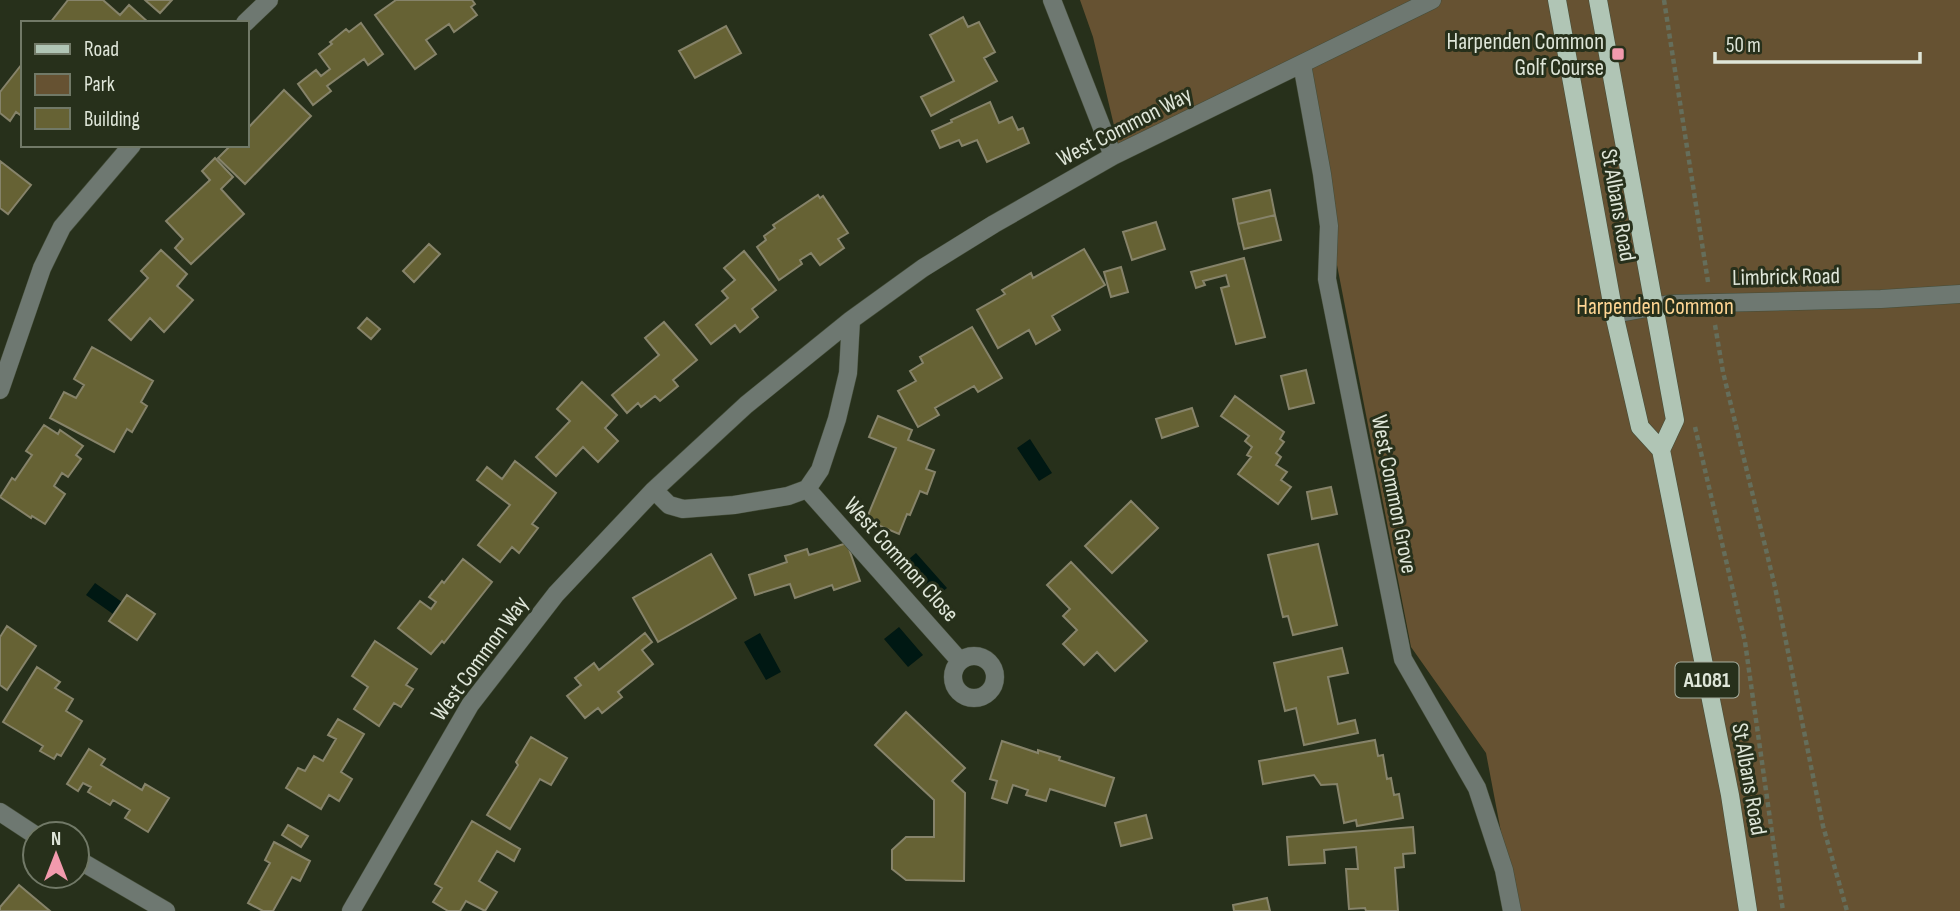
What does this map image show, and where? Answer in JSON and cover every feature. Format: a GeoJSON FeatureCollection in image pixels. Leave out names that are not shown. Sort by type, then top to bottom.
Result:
{"type":"FeatureCollection","features":[{"type":"Feature","properties":{"kind":"main road","name":"St Albans Road"},"geometry":{"type":"LineString","coordinates":[[1557,0],[1614,314],[1640,427],[1661,450],[1730,795],[1748,911]]}},
{"type":"Feature","properties":{"kind":"main road","name":"St Albans Road"},"geometry":{"type":"LineString","coordinates":[[1598,0],[1675,420],[1661,450]]}},
{"type":"Feature","properties":{"kind":"street"},"geometry":{"type":"LineString","coordinates":[[247,21],[269,0]]}},
{"type":"Feature","properties":{"kind":"street"},"geometry":{"type":"LineString","coordinates":[[1052,0],[1113,156]]}},
{"type":"Feature","properties":{"kind":"street","name":"West Common Way"},"geometry":{"type":"LineString","coordinates":[[351,911],[470,705],[556,594],[653,490],[746,405],[850,320],[923,268],[994,224],[1113,156],[1433,0]]}},
{"type":"Feature","properties":{"kind":"street","name":"West Common Grove"},"geometry":{"type":"LineString","coordinates":[[1303,64],[1329,226],[1327,279],[1403,659],[1477,788],[1504,870],[1512,911]]}},
{"type":"Feature","properties":{"kind":"street"},"geometry":{"type":"LineString","coordinates":[[0,390],[42,268],[62,227],[130,147]]}},
{"type":"Feature","properties":{"kind":"street","name":"Limbrick Road"},"geometry":{"type":"LineString","coordinates":[[1614,314],[1712,302],[1881,299],[1960,294]]}},
{"type":"Feature","properties":{"kind":"street"},"geometry":{"type":"LineString","coordinates":[[653,490],[669,505],[683,509],[774,499],[807,489],[820,470],[837,419],[848,373],[850,320]]}},
{"type":"Feature","properties":{"kind":"street","name":"West Common Close"},"geometry":{"type":"LineString","coordinates":[[807,489],[960,661]]}},
{"type":"Feature","properties":{"kind":"street"},"geometry":{"type":"LineString","coordinates":[[0,812],[21,826]]}},
{"type":"Feature","properties":{"kind":"street"},"geometry":{"type":"LineString","coordinates":[[91,867],[166,911]]}},
{"type":"Feature","properties":{"kind":"path"},"geometry":{"type":"LineString","coordinates":[[1664,0],[1723,372],[1775,587],[1823,826],[1847,911]]}},
{"type":"Feature","properties":{"kind":"path"},"geometry":{"type":"LineString","coordinates":[[1694,421],[1745,642],[1783,911]]}},
{"type":"Feature","properties":{"kind":"green space","name":"Harpenden Common"},"geometry":{"type":"Polygon","coordinates":[[[1080,0],[1960,0],[1960,911],[1516,911],[1486,753],[1411,647],[1300,74],[1121,155],[1093,37],[1080,0]]]}},
{"type":"Feature","properties":{"kind":"water"},"geometry":{"type":"Polygon","coordinates":[[[1030,439],[1052,473],[1039,481],[1017,448],[1030,439]]]}},
{"type":"Feature","properties":{"kind":"water"},"geometry":{"type":"Polygon","coordinates":[[[916,553],[947,588],[933,599],[903,564],[916,553]]]}},
{"type":"Feature","properties":{"kind":"water"},"geometry":{"type":"Polygon","coordinates":[[[95,583],[122,602],[113,614],[86,595],[95,583]]]}},
{"type":"Feature","properties":{"kind":"water"},"geometry":{"type":"Polygon","coordinates":[[[899,627],[923,655],[908,667],[884,639],[899,627]]]}},
{"type":"Feature","properties":{"kind":"water"},"geometry":{"type":"Polygon","coordinates":[[[760,633],[781,672],[766,680],[744,642],[760,633]]]}},
{"type":"Feature","properties":{"kind":"building"},"geometry":{"type":"Polygon","coordinates":[[[68,0],[103,0],[120,15],[129,5],[147,21],[52,21],[68,0]]]}},
{"type":"Feature","properties":{"kind":"building"},"geometry":{"type":"Polygon","coordinates":[[[145,0],[172,0],[160,13],[145,0]]]}},
{"type":"Feature","properties":{"kind":"building"},"geometry":{"type":"Polygon","coordinates":[[[396,0],[472,0],[475,4],[471,7],[477,15],[454,32],[449,24],[426,40],[436,54],[415,69],[375,15],[396,0]]]}},
{"type":"Feature","properties":{"kind":"building"},"geometry":{"type":"Polygon","coordinates":[[[963,17],[968,27],[979,22],[995,52],[984,58],[997,81],[931,116],[921,97],[954,81],[930,35],[963,17]]]}},
{"type":"Feature","properties":{"kind":"building"},"geometry":{"type":"Polygon","coordinates":[[[361,23],[383,54],[368,65],[364,59],[327,86],[331,91],[313,105],[298,84],[316,70],[321,76],[330,69],[319,54],[346,29],[349,32],[361,23]]]}},
{"type":"Feature","properties":{"kind":"building"},"geometry":{"type":"Polygon","coordinates":[[[726,26],[741,53],[695,78],[679,51],[726,26]]]}},
{"type":"Feature","properties":{"kind":"building"},"geometry":{"type":"Polygon","coordinates":[[[21,65],[21,116],[16,112],[10,121],[0,113],[0,92],[21,65]]]}},
{"type":"Feature","properties":{"kind":"building"},"geometry":{"type":"Polygon","coordinates":[[[284,90],[311,116],[245,184],[218,158],[229,147],[248,147],[248,128],[284,90]]]}},
{"type":"Feature","properties":{"kind":"building"},"geometry":{"type":"Polygon","coordinates":[[[990,102],[999,123],[1012,117],[1018,130],[1023,128],[1029,143],[987,162],[977,140],[962,146],[959,140],[940,148],[932,131],[990,102]]]}},
{"type":"Feature","properties":{"kind":"building"},"geometry":{"type":"Polygon","coordinates":[[[215,158],[233,177],[221,189],[244,214],[191,264],[175,248],[183,239],[166,221],[210,180],[202,171],[215,158]]]}},
{"type":"Feature","properties":{"kind":"building"},"geometry":{"type":"Polygon","coordinates":[[[0,161],[31,185],[8,214],[0,208],[0,161]]]}},
{"type":"Feature","properties":{"kind":"building"},"geometry":{"type":"Polygon","coordinates":[[[1270,190],[1275,215],[1238,224],[1233,199],[1270,190]]]}},
{"type":"Feature","properties":{"kind":"building"},"geometry":{"type":"Polygon","coordinates":[[[818,195],[820,198],[823,196],[848,233],[838,239],[844,248],[820,265],[811,253],[800,260],[802,264],[779,280],[757,247],[766,240],[764,236],[775,228],[773,225],[818,195]]]}},
{"type":"Feature","properties":{"kind":"building"},"geometry":{"type":"Polygon","coordinates":[[[1275,215],[1281,240],[1244,249],[1238,224],[1275,215]]]}},
{"type":"Feature","properties":{"kind":"building"},"geometry":{"type":"Polygon","coordinates":[[[1156,222],[1165,249],[1132,260],[1123,232],[1156,222]]]}},
{"type":"Feature","properties":{"kind":"building"},"geometry":{"type":"Polygon","coordinates":[[[429,244],[440,254],[414,282],[403,271],[429,244]]]}},
{"type":"Feature","properties":{"kind":"building"},"geometry":{"type":"Polygon","coordinates":[[[1084,249],[1105,285],[1052,316],[1060,330],[1036,344],[1029,330],[998,348],[977,310],[1005,294],[1002,290],[1031,273],[1033,278],[1084,249]]]}},
{"type":"Feature","properties":{"kind":"building"},"geometry":{"type":"Polygon","coordinates":[[[161,250],[187,274],[177,286],[193,300],[164,332],[150,318],[131,340],[109,320],[148,278],[141,271],[161,250]]]}},
{"type":"Feature","properties":{"kind":"building"},"geometry":{"type":"Polygon","coordinates":[[[744,251],[776,290],[752,309],[758,317],[740,332],[735,325],[711,344],[696,325],[728,298],[722,291],[735,280],[724,268],[744,251]]]}},
{"type":"Feature","properties":{"kind":"building"},"geometry":{"type":"Polygon","coordinates":[[[1244,258],[1265,337],[1236,344],[1221,288],[1229,286],[1226,275],[1203,281],[1205,285],[1196,288],[1191,272],[1244,258]]]}},
{"type":"Feature","properties":{"kind":"building"},"geometry":{"type":"Polygon","coordinates":[[[1121,267],[1128,292],[1111,297],[1104,272],[1121,267]]]}},
{"type":"Feature","properties":{"kind":"building"},"geometry":{"type":"Polygon","coordinates":[[[367,318],[380,329],[371,339],[358,328],[367,318]]]}},
{"type":"Feature","properties":{"kind":"building"},"geometry":{"type":"Polygon","coordinates":[[[664,322],[697,360],[673,380],[678,386],[660,401],[655,396],[641,407],[638,403],[627,413],[612,395],[659,355],[645,338],[664,322]]]}},
{"type":"Feature","properties":{"kind":"building"},"geometry":{"type":"Polygon","coordinates":[[[972,327],[1002,378],[978,392],[974,386],[935,408],[939,415],[918,427],[898,391],[916,381],[910,371],[923,363],[920,357],[972,327]]]}},
{"type":"Feature","properties":{"kind":"building"},"geometry":{"type":"Polygon","coordinates":[[[92,347],[153,381],[141,402],[147,406],[132,432],[127,429],[114,452],[50,418],[64,392],[76,398],[84,385],[74,379],[92,347]]]}},
{"type":"Feature","properties":{"kind":"building"},"geometry":{"type":"Polygon","coordinates":[[[1306,370],[1314,403],[1289,409],[1281,376],[1306,370]]]}},
{"type":"Feature","properties":{"kind":"building"},"geometry":{"type":"Polygon","coordinates":[[[582,382],[617,415],[605,428],[618,441],[598,462],[583,447],[556,476],[536,457],[570,421],[557,409],[582,382]]]}},
{"type":"Feature","properties":{"kind":"building"},"geometry":{"type":"Polygon","coordinates":[[[1235,396],[1284,432],[1280,439],[1284,442],[1276,453],[1281,457],[1276,465],[1287,472],[1281,480],[1291,487],[1278,504],[1238,474],[1251,457],[1247,455],[1252,447],[1245,441],[1249,436],[1221,416],[1235,396]]]}},
{"type":"Feature","properties":{"kind":"building"},"geometry":{"type":"Polygon","coordinates":[[[1192,408],[1198,426],[1162,438],[1156,419],[1192,408]]]}},
{"type":"Feature","properties":{"kind":"building"},"geometry":{"type":"Polygon","coordinates":[[[878,416],[912,430],[908,440],[934,450],[926,469],[935,472],[927,494],[920,491],[899,534],[866,520],[896,448],[869,437],[878,416]]]}},
{"type":"Feature","properties":{"kind":"building"},"geometry":{"type":"Polygon","coordinates":[[[44,425],[58,434],[60,430],[83,446],[76,455],[81,459],[68,477],[62,473],[54,486],[65,494],[45,524],[0,497],[32,455],[26,451],[44,425]]]}},
{"type":"Feature","properties":{"kind":"building"},"geometry":{"type":"Polygon","coordinates":[[[515,461],[556,493],[532,524],[538,528],[519,553],[512,547],[500,562],[478,545],[510,505],[477,480],[487,467],[502,479],[515,461]]]}},
{"type":"Feature","properties":{"kind":"building"},"geometry":{"type":"Polygon","coordinates":[[[1331,487],[1337,514],[1312,519],[1307,492],[1331,487]]]}},
{"type":"Feature","properties":{"kind":"building"},"geometry":{"type":"Polygon","coordinates":[[[1131,501],[1158,528],[1112,573],[1085,546],[1131,501]]]}},
{"type":"Feature","properties":{"kind":"building"},"geometry":{"type":"Polygon","coordinates":[[[847,543],[860,581],[834,590],[832,585],[795,598],[790,584],[755,595],[749,575],[787,562],[785,556],[807,549],[809,555],[847,543]]]}},
{"type":"Feature","properties":{"kind":"building"},"geometry":{"type":"Polygon","coordinates":[[[1318,544],[1337,625],[1293,635],[1288,616],[1283,617],[1268,555],[1318,544]]]}},
{"type":"Feature","properties":{"kind":"building"},"geometry":{"type":"Polygon","coordinates":[[[711,554],[736,598],[658,642],[633,598],[711,554]]]}},
{"type":"Feature","properties":{"kind":"building"},"geometry":{"type":"Polygon","coordinates":[[[463,559],[492,582],[444,643],[442,641],[431,654],[398,628],[420,601],[431,609],[436,602],[429,597],[463,559]]]}},
{"type":"Feature","properties":{"kind":"building"},"geometry":{"type":"Polygon","coordinates":[[[1071,562],[1147,641],[1115,671],[1097,652],[1084,665],[1063,644],[1077,630],[1063,616],[1070,609],[1047,585],[1071,562]]]}},
{"type":"Feature","properties":{"kind":"building"},"geometry":{"type":"Polygon","coordinates":[[[127,595],[155,614],[137,640],[109,621],[127,595]]]}},
{"type":"Feature","properties":{"kind":"building"},"geometry":{"type":"Polygon","coordinates":[[[7,626],[36,646],[7,690],[0,685],[0,637],[7,626]]]}},
{"type":"Feature","properties":{"kind":"building"},"geometry":{"type":"Polygon","coordinates":[[[645,633],[652,642],[642,650],[653,664],[618,692],[622,697],[602,713],[598,708],[585,718],[567,696],[581,685],[575,678],[594,663],[599,670],[645,633]]]}},
{"type":"Feature","properties":{"kind":"building"},"geometry":{"type":"Polygon","coordinates":[[[375,641],[417,669],[406,685],[413,689],[401,707],[394,703],[379,726],[354,709],[368,687],[352,676],[375,641]]]}},
{"type":"Feature","properties":{"kind":"building"},"geometry":{"type":"Polygon","coordinates":[[[1342,648],[1348,673],[1328,677],[1338,724],[1355,720],[1358,733],[1304,745],[1296,708],[1285,711],[1274,663],[1342,648]]]}},
{"type":"Feature","properties":{"kind":"building"},"geometry":{"type":"Polygon","coordinates":[[[37,667],[60,682],[55,688],[73,699],[66,711],[82,721],[61,756],[57,754],[54,759],[40,751],[43,746],[3,722],[37,667]]]}},
{"type":"Feature","properties":{"kind":"building"},"geometry":{"type":"Polygon","coordinates":[[[906,712],[965,768],[952,781],[965,793],[964,881],[906,880],[892,869],[892,850],[906,837],[934,837],[934,800],[875,745],[906,712]]]}},
{"type":"Feature","properties":{"kind":"building"},"geometry":{"type":"Polygon","coordinates":[[[338,719],[364,734],[341,772],[352,779],[339,801],[329,795],[321,809],[286,788],[298,768],[305,771],[314,756],[323,761],[336,739],[328,735],[338,719]]]}},
{"type":"Feature","properties":{"kind":"building"},"geometry":{"type":"Polygon","coordinates":[[[531,737],[567,758],[551,785],[540,779],[510,829],[487,815],[518,765],[516,762],[531,737]]]}},
{"type":"Feature","properties":{"kind":"building"},"geometry":{"type":"Polygon","coordinates":[[[1375,740],[1378,756],[1383,755],[1387,779],[1391,778],[1394,795],[1399,794],[1403,818],[1357,826],[1356,820],[1344,823],[1337,784],[1321,785],[1314,775],[1263,784],[1259,761],[1375,740]]]}},
{"type":"Feature","properties":{"kind":"building"},"geometry":{"type":"Polygon","coordinates":[[[1002,741],[1060,757],[1059,760],[1114,778],[1105,806],[1050,789],[1046,801],[1026,795],[1028,790],[1013,785],[1007,803],[992,798],[997,781],[990,779],[1002,741]]]}},
{"type":"Feature","properties":{"kind":"building"},"geometry":{"type":"Polygon","coordinates":[[[89,749],[105,759],[101,765],[142,790],[145,784],[169,798],[148,832],[125,818],[130,810],[113,800],[110,805],[88,792],[91,787],[83,783],[78,791],[67,784],[89,749]]]}},
{"type":"Feature","properties":{"kind":"building"},"geometry":{"type":"Polygon","coordinates":[[[1146,815],[1152,838],[1121,846],[1115,823],[1146,815]]]}},
{"type":"Feature","properties":{"kind":"building"},"geometry":{"type":"Polygon","coordinates":[[[472,821],[520,849],[514,861],[497,851],[479,881],[497,892],[485,911],[466,901],[460,911],[448,911],[433,902],[442,888],[435,884],[472,821]]]}},
{"type":"Feature","properties":{"kind":"building"},"geometry":{"type":"Polygon","coordinates":[[[288,825],[308,836],[301,847],[282,835],[288,825]]]}},
{"type":"Feature","properties":{"kind":"building"},"geometry":{"type":"Polygon","coordinates":[[[1413,827],[1415,853],[1403,854],[1404,867],[1395,868],[1398,911],[1349,909],[1346,869],[1358,869],[1356,847],[1324,850],[1325,863],[1289,865],[1287,837],[1413,827]]]}},
{"type":"Feature","properties":{"kind":"building"},"geometry":{"type":"Polygon","coordinates":[[[274,842],[310,861],[300,881],[292,877],[273,911],[263,911],[248,903],[270,863],[265,860],[274,842]]]}},
{"type":"Feature","properties":{"kind":"building"},"geometry":{"type":"Polygon","coordinates":[[[19,885],[21,890],[25,890],[50,911],[0,911],[0,907],[19,885]]]}},
{"type":"Feature","properties":{"kind":"building"},"geometry":{"type":"Polygon","coordinates":[[[1267,898],[1270,911],[1234,911],[1233,905],[1267,898]]]}},
{"type":"Feature","properties":{"kind":"place","name":"Harpenden Common Golf Course"},"geometry":{"type":"Point","coordinates":[1618,54]}}]}
